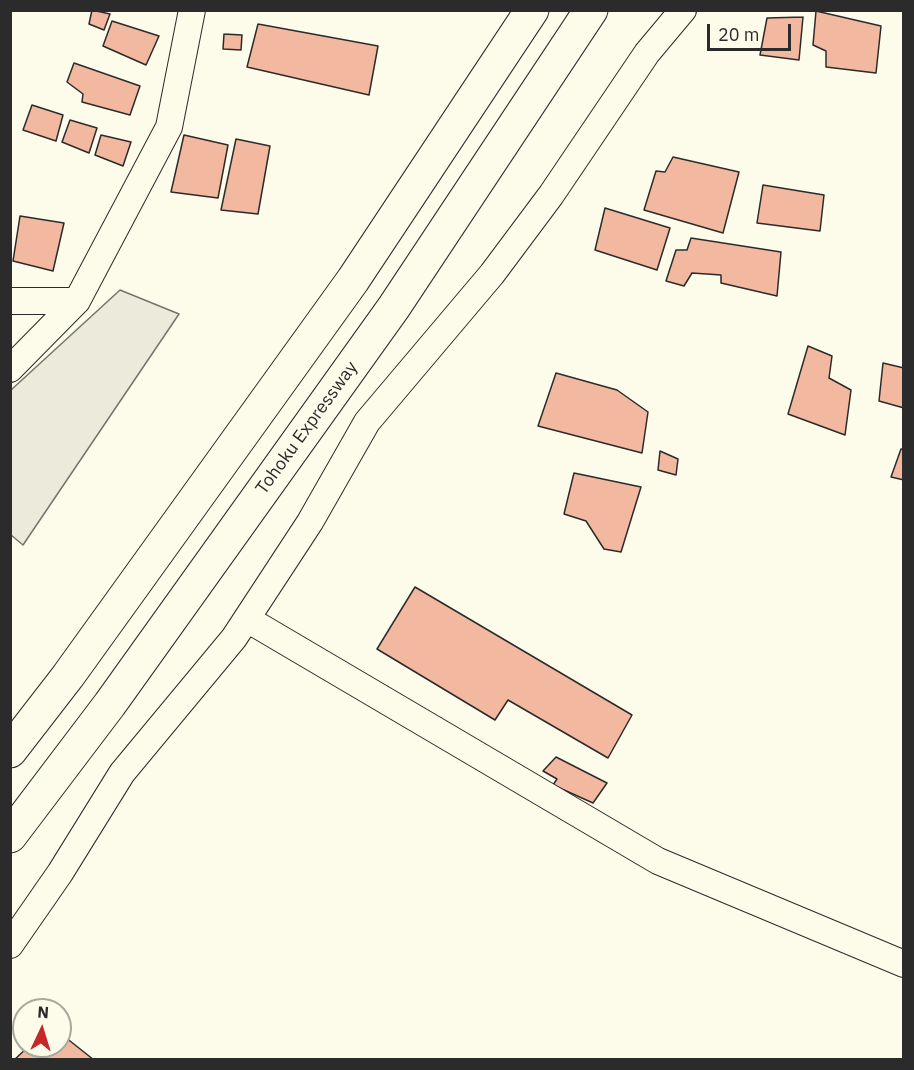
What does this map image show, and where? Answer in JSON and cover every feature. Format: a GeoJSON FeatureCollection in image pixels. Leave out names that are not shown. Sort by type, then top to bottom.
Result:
{"type":"FeatureCollection","features":[{"type":"Feature","properties":{"kind":"highway"},"geometry":{"type":"LineString","coordinates":[[10,751],[68,676],[353,280],[532,10]]}},
{"type":"Feature","properties":{"kind":"highway","name":"Tohoku Expressway"},"geometry":{"type":"LineString","coordinates":[[10,836],[110,704],[394,307],[591,10]]}},
{"type":"Feature","properties":{"kind":"street"},"geometry":{"type":"LineString","coordinates":[[10,369],[77,302],[169,127],[192,10]]}},
{"type":"Feature","properties":{"kind":"street"},"geometry":{"type":"LineString","coordinates":[[10,945],[60,873],[122,773],[247,619],[310,522],[368,422],[492,274],[551,195],[647,53],[683,10]]}},
{"type":"Feature","properties":{"kind":"street"},"geometry":{"type":"LineString","coordinates":[[10,301],[77,302]]}},
{"type":"Feature","properties":{"kind":"street"},"geometry":{"type":"LineString","coordinates":[[247,619],[658,861],[903,964]]}},
{"type":"Feature","properties":{"kind":"shaded area"},"geometry":{"type":"Polygon","coordinates":[[[120,290],[179,314],[23,545],[11,535],[11,390],[120,290]]]}},
{"type":"Feature","properties":{"kind":"building"},"geometry":{"type":"Polygon","coordinates":[[[92,10],[110,14],[104,30],[89,24],[92,10]]]}},
{"type":"Feature","properties":{"kind":"building"},"geometry":{"type":"Polygon","coordinates":[[[816,11],[881,26],[876,73],[826,67],[826,51],[813,45],[816,11]]]}},
{"type":"Feature","properties":{"kind":"building"},"geometry":{"type":"Polygon","coordinates":[[[803,17],[799,60],[760,55],[767,18],[803,17]]]}},
{"type":"Feature","properties":{"kind":"building"},"geometry":{"type":"Polygon","coordinates":[[[112,21],[159,36],[146,65],[103,46],[112,21]]]}},
{"type":"Feature","properties":{"kind":"building"},"geometry":{"type":"Polygon","coordinates":[[[258,24],[378,46],[369,95],[247,67],[258,24]]]}},
{"type":"Feature","properties":{"kind":"building"},"geometry":{"type":"Polygon","coordinates":[[[224,34],[242,35],[241,50],[223,49],[224,34]]]}},
{"type":"Feature","properties":{"kind":"building"},"geometry":{"type":"Polygon","coordinates":[[[74,63],[140,86],[130,115],[82,102],[83,94],[67,82],[74,63]]]}},
{"type":"Feature","properties":{"kind":"building"},"geometry":{"type":"Polygon","coordinates":[[[32,105],[63,115],[56,141],[23,130],[32,105]]]}},
{"type":"Feature","properties":{"kind":"building"},"geometry":{"type":"Polygon","coordinates":[[[70,120],[97,128],[89,153],[62,142],[70,120]]]}},
{"type":"Feature","properties":{"kind":"building"},"geometry":{"type":"Polygon","coordinates":[[[101,135],[131,142],[123,166],[95,155],[101,135]]]}},
{"type":"Feature","properties":{"kind":"building"},"geometry":{"type":"Polygon","coordinates":[[[184,135],[228,145],[218,198],[171,192],[184,135]]]}},
{"type":"Feature","properties":{"kind":"building"},"geometry":{"type":"Polygon","coordinates":[[[236,139],[270,146],[258,214],[221,210],[236,139]]]}},
{"type":"Feature","properties":{"kind":"building"},"geometry":{"type":"Polygon","coordinates":[[[673,157],[739,172],[723,233],[644,210],[656,171],[665,172],[673,157]]]}},
{"type":"Feature","properties":{"kind":"building"},"geometry":{"type":"Polygon","coordinates":[[[763,185],[824,195],[820,231],[757,223],[763,185]]]}},
{"type":"Feature","properties":{"kind":"building"},"geometry":{"type":"Polygon","coordinates":[[[605,208],[670,228],[657,270],[595,250],[605,208]]]}},
{"type":"Feature","properties":{"kind":"building"},"geometry":{"type":"Polygon","coordinates":[[[20,216],[64,223],[53,271],[13,261],[20,216]]]}},
{"type":"Feature","properties":{"kind":"building"},"geometry":{"type":"Polygon","coordinates":[[[691,238],[781,252],[777,296],[721,283],[721,275],[692,273],[684,286],[666,281],[676,250],[687,250],[691,238]]]}},
{"type":"Feature","properties":{"kind":"building"},"geometry":{"type":"Polygon","coordinates":[[[808,346],[832,356],[829,378],[851,390],[845,435],[788,414],[808,346]]]}},
{"type":"Feature","properties":{"kind":"building"},"geometry":{"type":"Polygon","coordinates":[[[883,363],[904,368],[904,408],[879,401],[883,363]]]}},
{"type":"Feature","properties":{"kind":"building"},"geometry":{"type":"Polygon","coordinates":[[[556,373],[617,390],[648,412],[642,453],[538,426],[556,373]]]}},
{"type":"Feature","properties":{"kind":"building"},"geometry":{"type":"Polygon","coordinates":[[[901,449],[904,449],[904,480],[891,477],[901,449]]]}},
{"type":"Feature","properties":{"kind":"building"},"geometry":{"type":"Polygon","coordinates":[[[660,451],[678,459],[676,475],[658,470],[660,451]]]}},
{"type":"Feature","properties":{"kind":"building"},"geometry":{"type":"Polygon","coordinates":[[[574,473],[641,487],[621,552],[604,549],[586,521],[564,514],[574,473]]]}},
{"type":"Feature","properties":{"kind":"building"},"geometry":{"type":"Polygon","coordinates":[[[415,587],[632,715],[608,758],[508,700],[495,720],[377,649],[415,587]]]}},
{"type":"Feature","properties":{"kind":"building"},"geometry":{"type":"Polygon","coordinates":[[[556,757],[607,783],[593,803],[553,785],[557,779],[543,771],[556,757]]]}},
{"type":"Feature","properties":{"kind":"building"},"geometry":{"type":"Polygon","coordinates":[[[72,1043],[94,1060],[14,1060],[16,1058],[72,1058],[72,1043]]]}}]}
